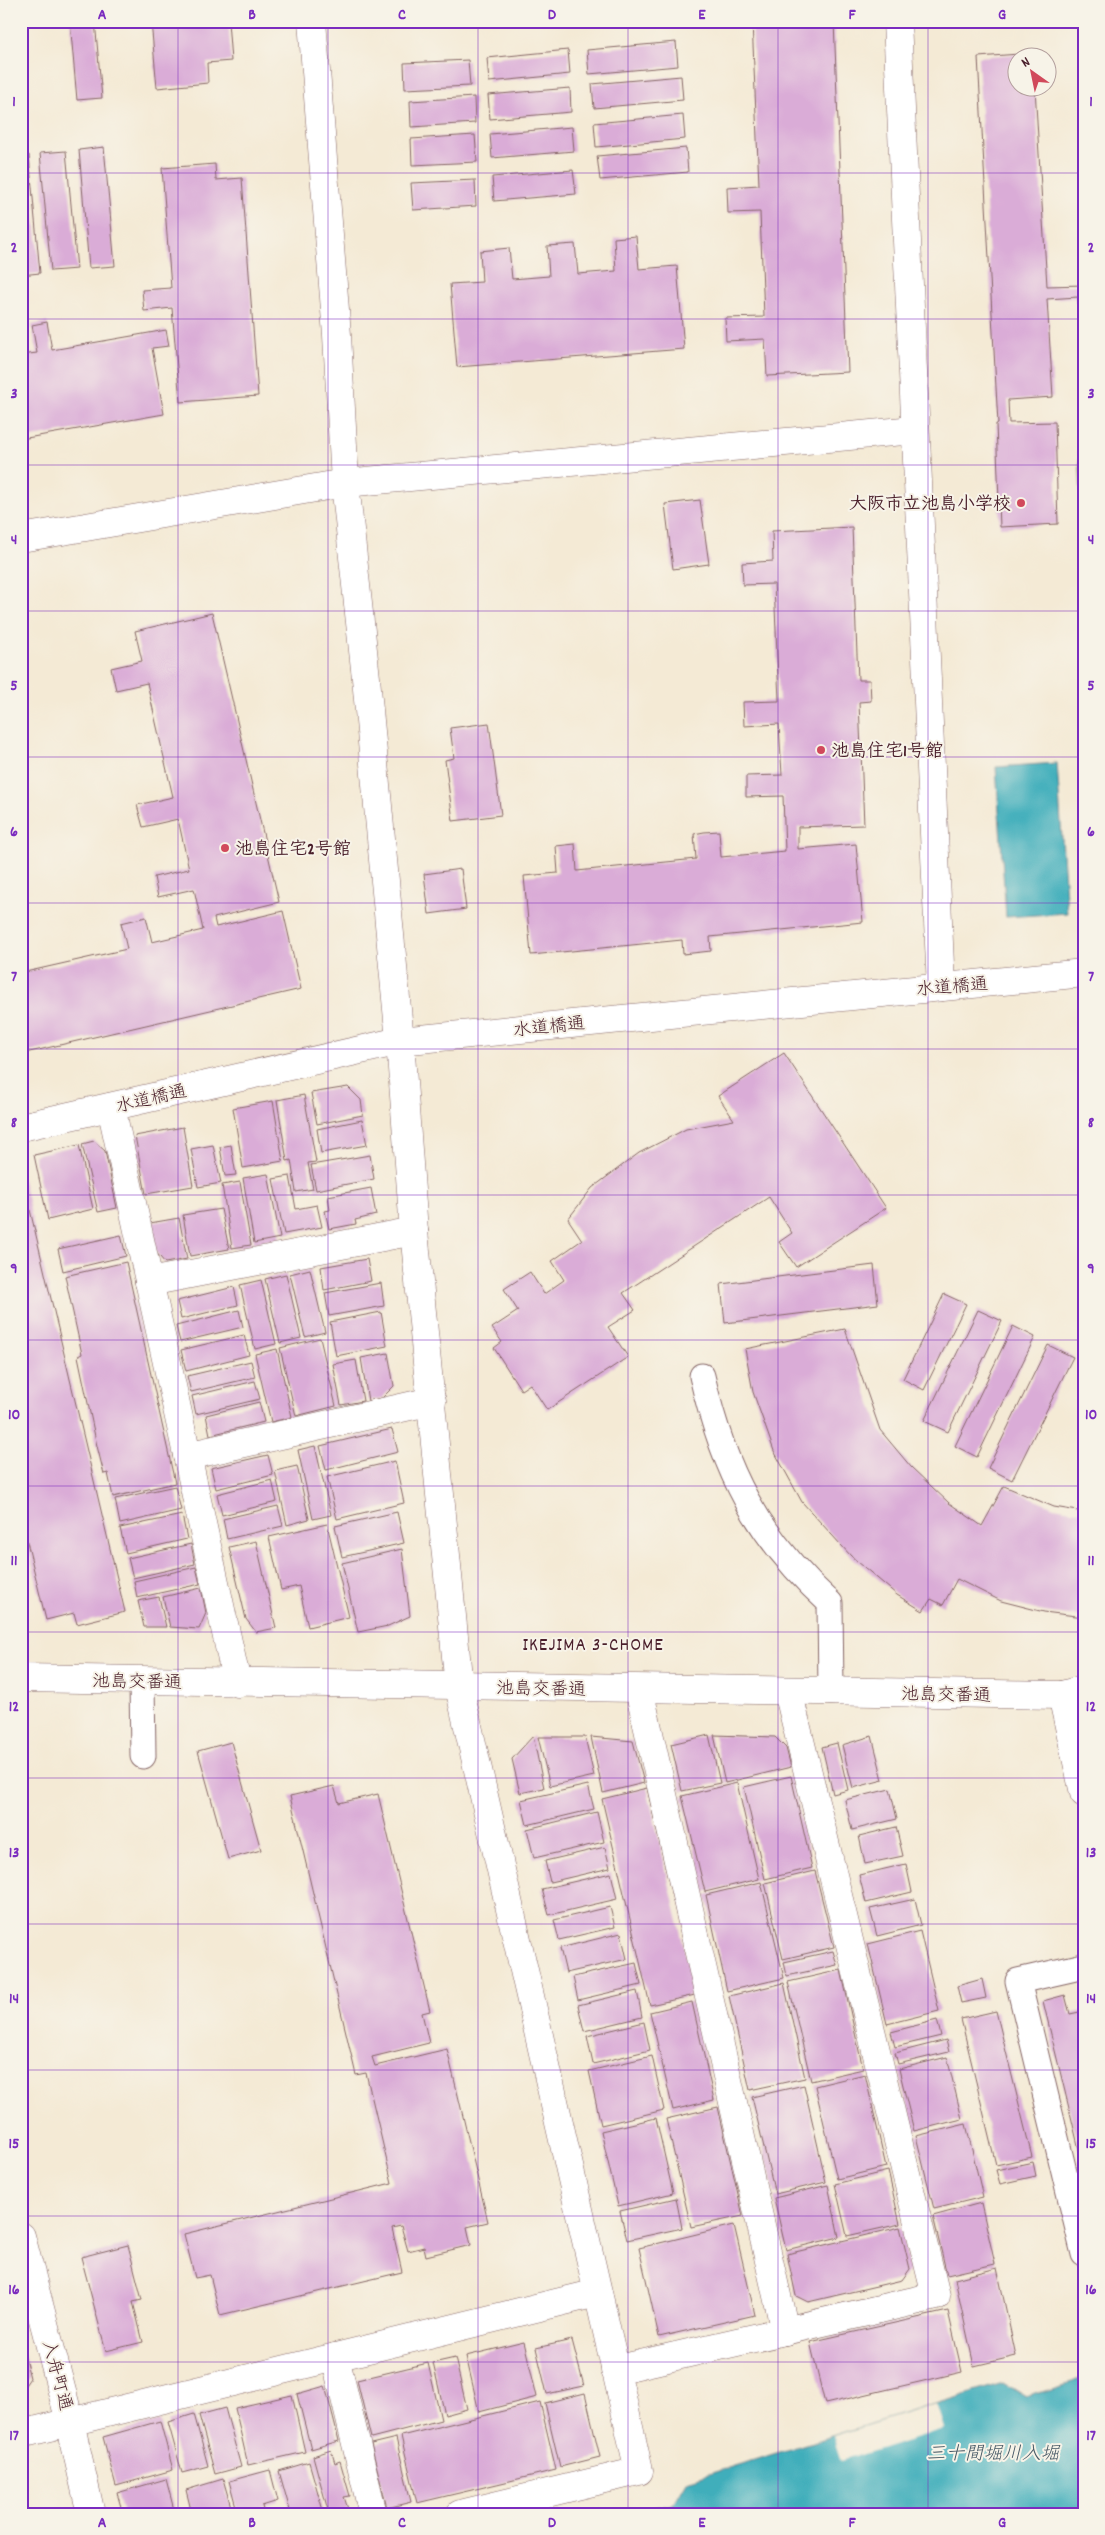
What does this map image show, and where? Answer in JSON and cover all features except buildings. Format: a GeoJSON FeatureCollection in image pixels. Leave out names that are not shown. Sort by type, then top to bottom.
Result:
{"type":"FeatureCollection","features":[{"type":"Feature","properties":{"kind":"street"},"geometry":{"type":"LineString","coordinates":[[312,21],[337,335],[345,483],[366,678],[400,1041],[414,1231],[459,1687],[596,2293],[639,2471],[460,2514]]}},
{"type":"Feature","properties":{"kind":"street"},"geometry":{"type":"LineString","coordinates":[[897,21],[914,430],[941,987]]}},
{"type":"Feature","properties":{"kind":"street"},"geometry":{"type":"LineString","coordinates":[[21,538],[345,483],[914,430]]}},
{"type":"Feature","properties":{"kind":"street","name":"水道橋通"},"geometry":{"type":"LineString","coordinates":[[21,1127],[400,1041],[1084,973]]}},
{"type":"Feature","properties":{"kind":"street"},"geometry":{"type":"LineString","coordinates":[[111,1108],[237,1683]]}},
{"type":"Feature","properties":{"kind":"street"},"geometry":{"type":"LineString","coordinates":[[149,1282],[414,1231]]}},
{"type":"Feature","properties":{"kind":"street"},"geometry":{"type":"LineString","coordinates":[[187,1456],[432,1401]]}},
{"type":"Feature","properties":{"kind":"street","name":"池島交番通"},"geometry":{"type":"LineString","coordinates":[[21,1678],[831,1692],[1073,1692]]}},
{"type":"Feature","properties":{"kind":"street"},"geometry":{"type":"LineString","coordinates":[[639,1689],[785,2331]]}},
{"type":"Feature","properties":{"kind":"street"},"geometry":{"type":"LineString","coordinates":[[615,2370],[936,2296],[788,1691]]}},
{"type":"Feature","properties":{"kind":"street"},"geometry":{"type":"LineString","coordinates":[[1073,1692],[1084,1792]]}},
{"type":"Feature","properties":{"kind":"street","name":"入舟町通"},"geometry":{"type":"LineString","coordinates":[[22,2241],[70,2422],[92,2514]]}},
{"type":"Feature","properties":{"kind":"street"},"geometry":{"type":"LineString","coordinates":[[21,2434],[596,2293]]}},
{"type":"Feature","properties":{"kind":"street"},"geometry":{"type":"LineString","coordinates":[[335,2357],[373,2514]]}},
{"type":"Feature","properties":{"kind":"lane"},"geometry":{"type":"LineString","coordinates":[[702,1376],[716,1432],[738,1486],[772,1542],[807,1582],[830,1603],[831,1692]]}},
{"type":"Feature","properties":{"kind":"lane"},"geometry":{"type":"LineString","coordinates":[[142,1681],[143,1756]]}},
{"type":"Feature","properties":{"kind":"lane"},"geometry":{"type":"LineString","coordinates":[[1084,1966],[1018,1981],[1084,2254]]}},
{"type":"Feature","properties":{"kind":"green space"},"geometry":{"type":"Polygon","coordinates":[[[1084,405],[1084,565],[1077,406],[1084,405]]]}},
{"type":"Feature","properties":{"kind":"water"},"geometry":{"type":"Polygon","coordinates":[[[1057,763],[1067,913],[1006,917],[996,767],[1057,763]]]}},
{"type":"Feature","properties":{"kind":"water","name":"三十間堀川入堀"},"geometry":{"type":"Polygon","coordinates":[[[1084,2379],[1084,2514],[626,2514],[673,2503],[686,2481],[1003,2383],[1026,2397],[1084,2379]]]}},
{"type":"Feature","properties":{"kind":"pier"},"geometry":{"type":"Polygon","coordinates":[[[936,2404],[944,2429],[841,2461],[833,2436],[936,2404]]]}},
{"type":"Feature","properties":{"kind":"place","name":"大阪市立池島小学校"},"geometry":{"type":"Point","coordinates":[1021,503]}},
{"type":"Feature","properties":{"kind":"place","name":"池島住宅1号館"},"geometry":{"type":"Point","coordinates":[821,750]}},
{"type":"Feature","properties":{"kind":"place","name":"池島住宅2号館"},"geometry":{"type":"Point","coordinates":[225,848]}},
{"type":"Feature","properties":{"kind":"district","name":"IKEJIMA 3-CHOME"},"geometry":{"type":"Point","coordinates":[593,1643]}}]}
